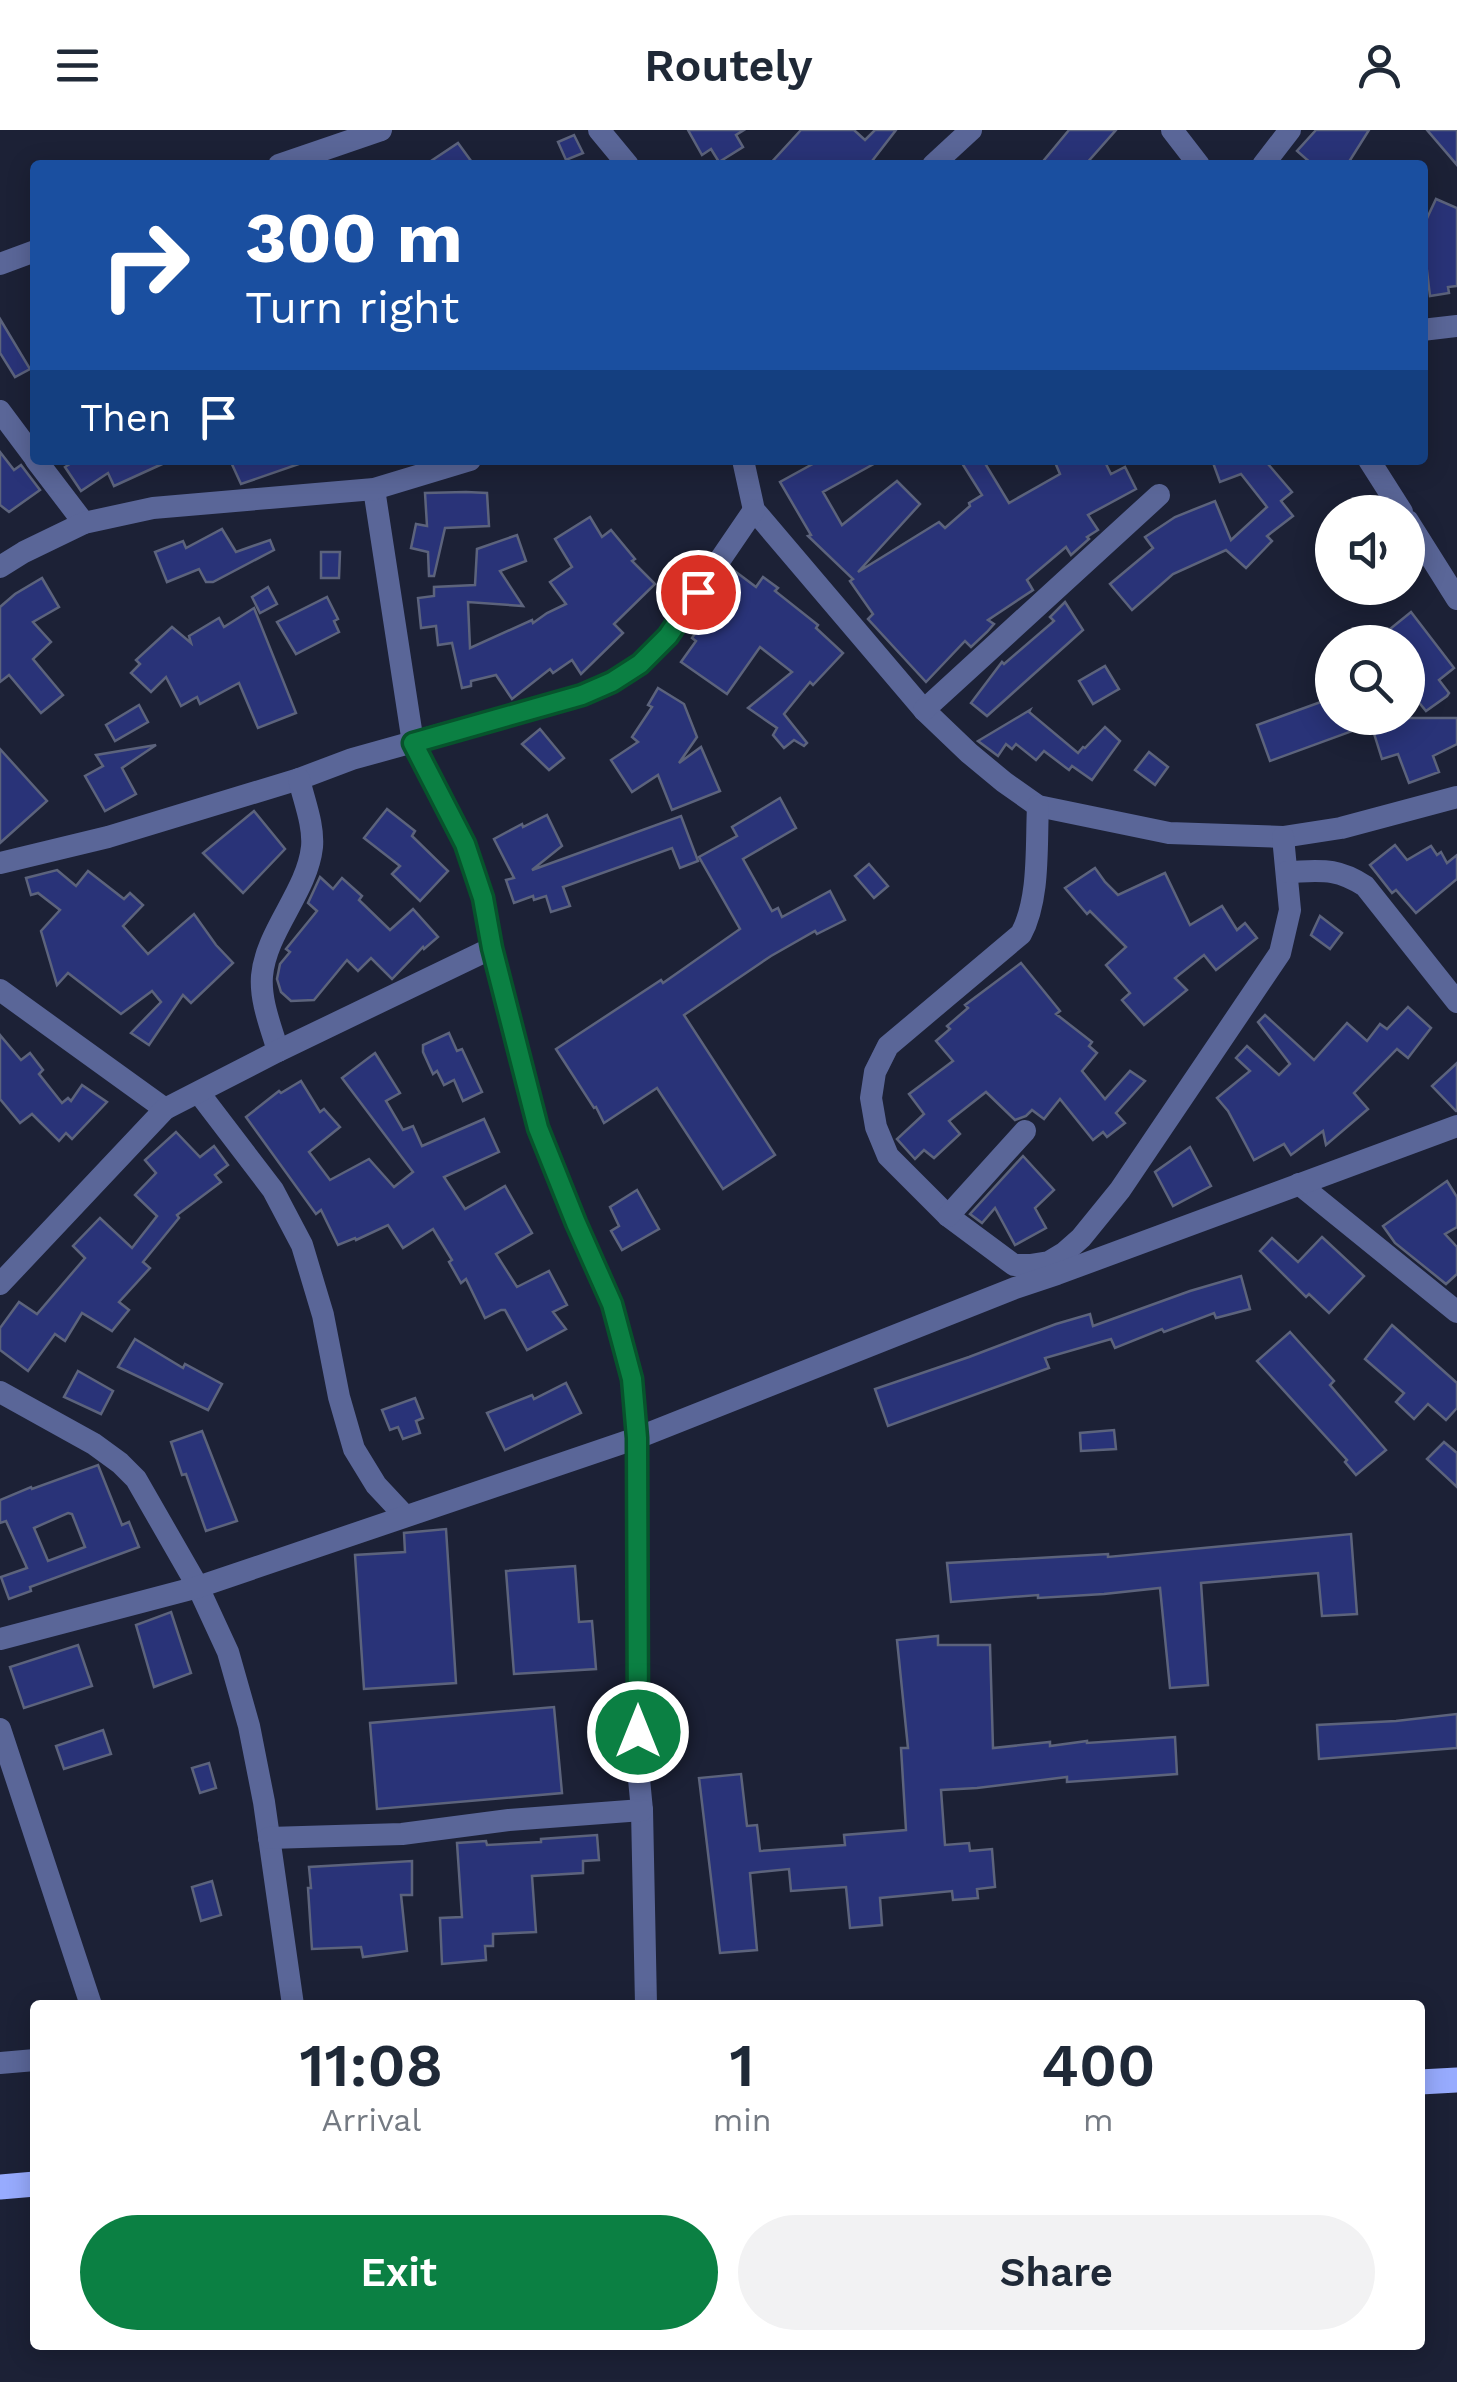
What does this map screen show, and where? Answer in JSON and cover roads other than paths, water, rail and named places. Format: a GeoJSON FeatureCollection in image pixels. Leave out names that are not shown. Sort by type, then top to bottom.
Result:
{"type":"FeatureCollection","features":[{"type":"Feature","properties":{"kind":"main road"},"geometry":{"type":"LineString","coordinates":[[1425,2082],[1457,2080]]}},
{"type":"Feature","properties":{"kind":"main road"},"geometry":{"type":"LineString","coordinates":[[0,2186],[30,2184]]}},
{"type":"Feature","properties":{"kind":"street"},"geometry":{"type":"LineString","coordinates":[[294,160],[381,130]]}},
{"type":"Feature","properties":{"kind":"street"},"geometry":{"type":"LineString","coordinates":[[599,130],[624,160]]}},
{"type":"Feature","properties":{"kind":"street"},"geometry":{"type":"LineString","coordinates":[[938,160],[971,130]]}},
{"type":"Feature","properties":{"kind":"street"},"geometry":{"type":"LineString","coordinates":[[1172,130],[1196,160]]}},
{"type":"Feature","properties":{"kind":"street"},"geometry":{"type":"LineString","coordinates":[[1267,160],[1290,130]]}},
{"type":"Feature","properties":{"kind":"street"},"geometry":{"type":"LineString","coordinates":[[0,264],[30,253]]}},
{"type":"Feature","properties":{"kind":"street"},"geometry":{"type":"LineString","coordinates":[[1428,329],[1457,326]]}},
{"type":"Feature","properties":{"kind":"street"},"geometry":{"type":"LineString","coordinates":[[0,411],[30,451]]}},
{"type":"Feature","properties":{"kind":"street"},"geometry":{"type":"LineString","coordinates":[[40,465],[84,523]]}},
{"type":"Feature","properties":{"kind":"street"},"geometry":{"type":"LineString","coordinates":[[743,465],[754,510],[924,710],[980,762],[1038,806],[1169,834],[1283,837],[1341,828],[1457,796]]}},
{"type":"Feature","properties":{"kind":"street"},"geometry":{"type":"LineString","coordinates":[[1372,465],[1391,495]]}},
{"type":"Feature","properties":{"kind":"street"},"geometry":{"type":"LineString","coordinates":[[0,567],[84,523],[153,508],[374,489],[423,466]]}},
{"type":"Feature","properties":{"kind":"street"},"geometry":{"type":"LineString","coordinates":[[374,489],[413,743],[465,844],[483,898],[538,1128],[612,1304],[632,1379],[637,1438],[638,1768],[646,2000]]}},
{"type":"Feature","properties":{"kind":"street"},"geometry":{"type":"LineString","coordinates":[[924,710],[1159,495]]}},
{"type":"Feature","properties":{"kind":"street"},"geometry":{"type":"LineString","coordinates":[[0,863],[108,837],[352,759],[582,695],[612,682],[640,664],[668,636],[754,510]]}},
{"type":"Feature","properties":{"kind":"street"},"geometry":{"type":"LineString","coordinates":[[1425,548],[1457,600]]}},
{"type":"Feature","properties":{"kind":"street"},"geometry":{"type":"LineString","coordinates":[[278,1051],[265,1008],[262,976],[268,952],[310,859],[313,835],[299,779]]}},
{"type":"Feature","properties":{"kind":"street"},"geometry":{"type":"LineString","coordinates":[[1038,806],[1033,900],[1021,934],[888,1046],[874,1072],[871,1098],[876,1127],[888,1156],[948,1216],[1014,1265],[1049,1262],[1081,1238],[1120,1190],[1280,953],[1290,910],[1283,837]]}},
{"type":"Feature","properties":{"kind":"street"},"geometry":{"type":"LineString","coordinates":[[1286,872],[1332,870],[1365,886],[1457,1002]]}},
{"type":"Feature","properties":{"kind":"street"},"geometry":{"type":"LineString","coordinates":[[0,1284],[165,1109],[492,948]]}},
{"type":"Feature","properties":{"kind":"street"},"geometry":{"type":"LineString","coordinates":[[2,995],[165,1109]]}},
{"type":"Feature","properties":{"kind":"street"},"geometry":{"type":"LineString","coordinates":[[199,1093],[272,1190],[302,1244],[354,1449],[376,1485],[406,1516]]}},
{"type":"Feature","properties":{"kind":"street"},"geometry":{"type":"LineString","coordinates":[[0,1640],[198,1586],[637,1438],[1015,1288],[1457,1126]]}},
{"type":"Feature","properties":{"kind":"street"},"geometry":{"type":"LineString","coordinates":[[948,1216],[1025,1131]]}},
{"type":"Feature","properties":{"kind":"street"},"geometry":{"type":"LineString","coordinates":[[1298,1184],[1457,1312]]}},
{"type":"Feature","properties":{"kind":"street"},"geometry":{"type":"LineString","coordinates":[[0,1392],[94,1444],[120,1463],[136,1479],[198,1586],[228,1652],[249,1726],[292,2000]]}},
{"type":"Feature","properties":{"kind":"street"},"geometry":{"type":"LineString","coordinates":[[0,1730],[89,2000]]}},
{"type":"Feature","properties":{"kind":"street"},"geometry":{"type":"LineString","coordinates":[[269,1838],[402,1834],[510,1820],[642,1810]]}},
{"type":"Feature","properties":{"kind":"street"},"geometry":{"type":"LineString","coordinates":[[0,2063],[30,2060]]}}]}
